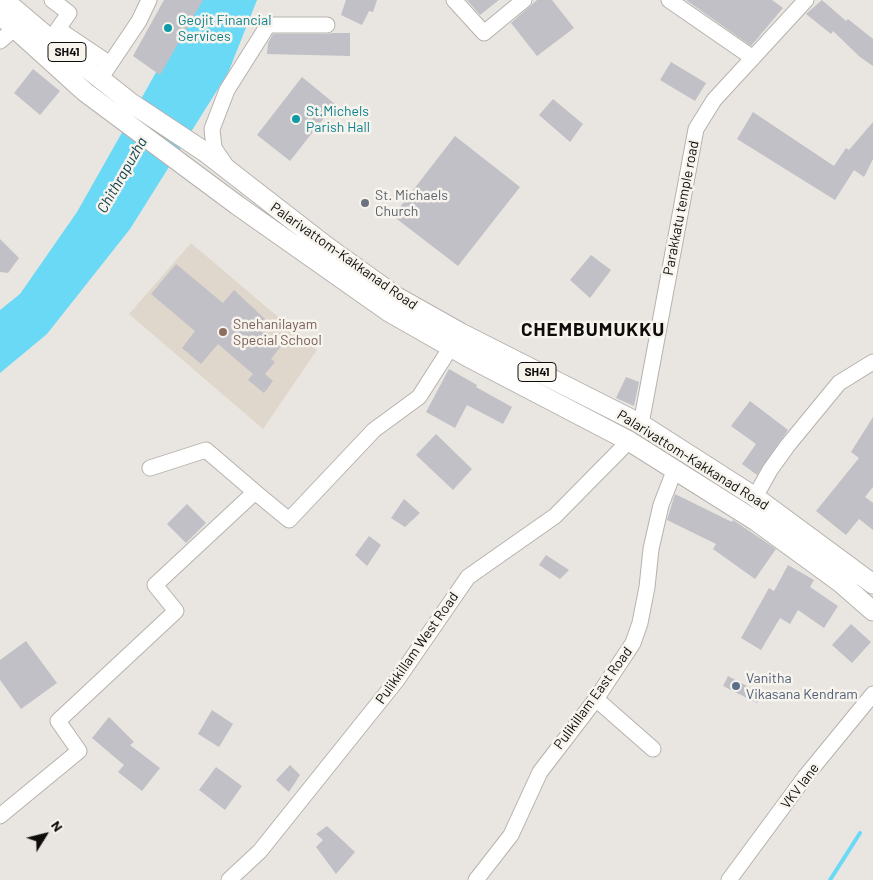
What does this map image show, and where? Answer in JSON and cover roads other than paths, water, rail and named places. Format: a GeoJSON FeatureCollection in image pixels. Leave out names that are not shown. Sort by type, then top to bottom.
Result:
{"type":"FeatureCollection","features":[{"type":"Feature","properties":{"kind":"main road","name":"SH41"},"geometry":{"type":"LineString","coordinates":[[4,0],[105,72]]}},
{"type":"Feature","properties":{"kind":"main road"},"geometry":{"type":"LineString","coordinates":[[0,14],[85,92],[237,205],[390,312],[629,441],[675,469],[768,530],[841,583],[873,611]]}},
{"type":"Feature","properties":{"kind":"main road","name":"Palarivattom-Kakkanad Road"},"geometry":{"type":"LineString","coordinates":[[105,72],[131,103],[205,152],[234,176],[397,296],[460,334],[641,424],[755,497],[873,584]]}},
{"type":"Feature","properties":{"kind":"main road"},"geometry":{"type":"LineString","coordinates":[[768,530],[778,514]]}},
{"type":"Feature","properties":{"kind":"street"},"geometry":{"type":"LineString","coordinates":[[52,0],[69,13],[54,34]]}},
{"type":"Feature","properties":{"kind":"street"},"geometry":{"type":"LineString","coordinates":[[105,72],[139,21],[149,0]]}},
{"type":"Feature","properties":{"kind":"street"},"geometry":{"type":"LineString","coordinates":[[454,0],[484,33],[524,0]]}},
{"type":"Feature","properties":{"kind":"street"},"geometry":{"type":"LineString","coordinates":[[669,0],[753,58]]}},
{"type":"Feature","properties":{"kind":"street","name":"Parakkatu temple road"},"geometry":{"type":"LineString","coordinates":[[641,424],[696,129],[714,100],[806,0]]}},
{"type":"Feature","properties":{"kind":"street"},"geometry":{"type":"LineString","coordinates":[[234,176],[214,148],[212,129],[227,90],[268,24],[327,25]]}},
{"type":"Feature","properties":{"kind":"street"},"geometry":{"type":"LineString","coordinates":[[0,41],[15,28]]}},
{"type":"Feature","properties":{"kind":"street"},"geometry":{"type":"LineString","coordinates":[[150,468],[206,450],[289,520],[374,430],[419,397],[452,347]]}},
{"type":"Feature","properties":{"kind":"street"},"geometry":{"type":"LineString","coordinates":[[755,497],[770,470],[788,445],[839,382],[873,362]]}},
{"type":"Feature","properties":{"kind":"street","name":"Pulikkillam West Road"},"geometry":{"type":"LineString","coordinates":[[229,880],[260,852],[397,680],[468,577],[555,516],[629,441]]}},
{"type":"Feature","properties":{"kind":"street","name":"Pulikillam East Road"},"geometry":{"type":"LineString","coordinates":[[476,880],[512,835],[540,772],[596,699],[634,643],[647,587],[651,549],[662,505],[675,469]]}},
{"type":"Feature","properties":{"kind":"street"},"geometry":{"type":"LineString","coordinates":[[0,816],[79,751],[58,720],[176,611],[155,585],[255,492]]}},
{"type":"Feature","properties":{"kind":"street","name":"VKV lane"},"geometry":{"type":"LineString","coordinates":[[729,880],[805,777],[873,694]]}},
{"type":"Feature","properties":{"kind":"street"},"geometry":{"type":"LineString","coordinates":[[596,699],[654,750]]}},
{"type":"Feature","properties":{"kind":"water","name":"Chithrapuzha"},"geometry":{"type":"Polygon","coordinates":[[[197,0],[257,0],[228,73],[130,229],[47,334],[0,373],[0,310],[20,294],[77,212],[197,0]]]}},
{"type":"Feature","properties":{"kind":"waterway"},"geometry":{"type":"LineString","coordinates":[[830,880],[860,833]]}},
{"type":"Feature","properties":{"kind":"place","name":"Geojit Financial Services"},"geometry":{"type":"Point","coordinates":[168,28]}},
{"type":"Feature","properties":{"kind":"place","name":"St.Michels Parish Hall"},"geometry":{"type":"Point","coordinates":[296,119]}},
{"type":"Feature","properties":{"kind":"place","name":"St. Michaels Church"},"geometry":{"type":"Point","coordinates":[365,203]}},
{"type":"Feature","properties":{"kind":"place","name":"Snehanilayam Special School"},"geometry":{"type":"Point","coordinates":[223,332]}},
{"type":"Feature","properties":{"kind":"place","name":"Vanitha Vikasana Kendram"},"geometry":{"type":"Point","coordinates":[736,686]}},
{"type":"Feature","properties":{"kind":"district","name":"CHEMBUMUKKU"},"geometry":{"type":"Point","coordinates":[593,330]}}]}
